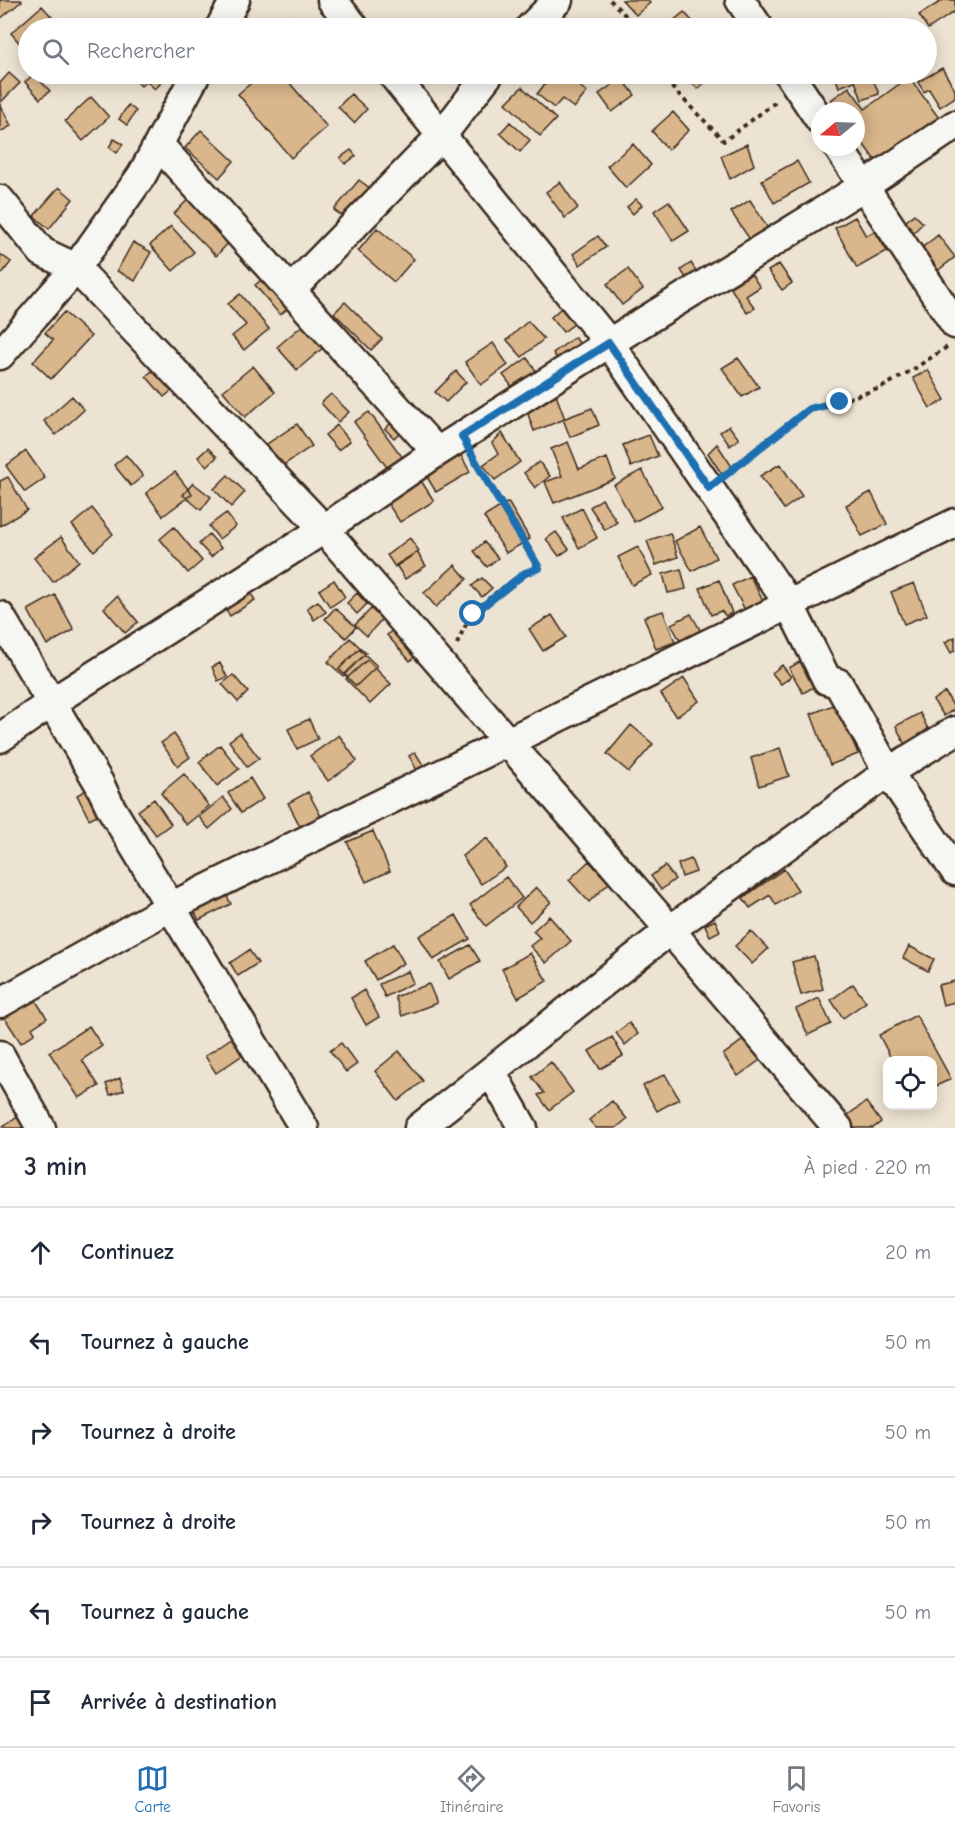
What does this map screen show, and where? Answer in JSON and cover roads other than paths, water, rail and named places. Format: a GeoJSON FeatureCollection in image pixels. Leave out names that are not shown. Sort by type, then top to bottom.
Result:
{"type":"FeatureCollection","features":[{"type":"Feature","properties":{"kind":"street"},"geometry":{"type":"LineString","coordinates":[[225,18],[235,0]]}},
{"type":"Feature","properties":{"kind":"street"},"geometry":{"type":"LineString","coordinates":[[332,0],[347,18]]}},
{"type":"Feature","properties":{"kind":"street"},"geometry":{"type":"LineString","coordinates":[[540,18],[558,0]]}},
{"type":"Feature","properties":{"kind":"street"},"geometry":{"type":"LineString","coordinates":[[740,0],[752,18]]}},
{"type":"Feature","properties":{"kind":"street"},"geometry":{"type":"LineString","coordinates":[[0,356],[76,268],[142,175],[191,84]]}},
{"type":"Feature","properties":{"kind":"street"},"geometry":{"type":"LineString","coordinates":[[400,84],[609,343],[789,604],[827,680],[838,683],[888,772],[955,871]]}},
{"type":"Feature","properties":{"kind":"street"},"geometry":{"type":"LineString","coordinates":[[291,290],[442,135],[481,84]]}},
{"type":"Feature","properties":{"kind":"street"},"geometry":{"type":"LineString","coordinates":[[796,84],[811,107]]}},
{"type":"Feature","properties":{"kind":"street"},"geometry":{"type":"LineString","coordinates":[[0,738],[324,529],[437,452],[864,186],[955,125]]}},
{"type":"Feature","properties":{"kind":"street"},"geometry":{"type":"LineString","coordinates":[[159,145],[437,452]]}},
{"type":"Feature","properties":{"kind":"street"},"geometry":{"type":"LineString","coordinates":[[844,156],[955,324]]}},
{"type":"Feature","properties":{"kind":"street"},"geometry":{"type":"LineString","coordinates":[[0,200],[42,252],[76,268],[324,529],[838,1128]]}},
{"type":"Feature","properties":{"kind":"street"},"geometry":{"type":"LineString","coordinates":[[0,1003],[170,906],[955,523]]}},
{"type":"Feature","properties":{"kind":"street"},"geometry":{"type":"LineString","coordinates":[[0,616],[170,906],[304,1128]]}},
{"type":"Feature","properties":{"kind":"street"},"geometry":{"type":"LineString","coordinates":[[419,1128],[670,930],[888,772],[955,731]]}},
{"type":"Feature","properties":{"kind":"street"},"geometry":{"type":"LineString","coordinates":[[0,1055],[41,1128]]}},
{"type":"Feature","properties":{"kind":"street"},"geometry":{"type":"LineString","coordinates":[[491,1072],[524,1128]]}}]}
